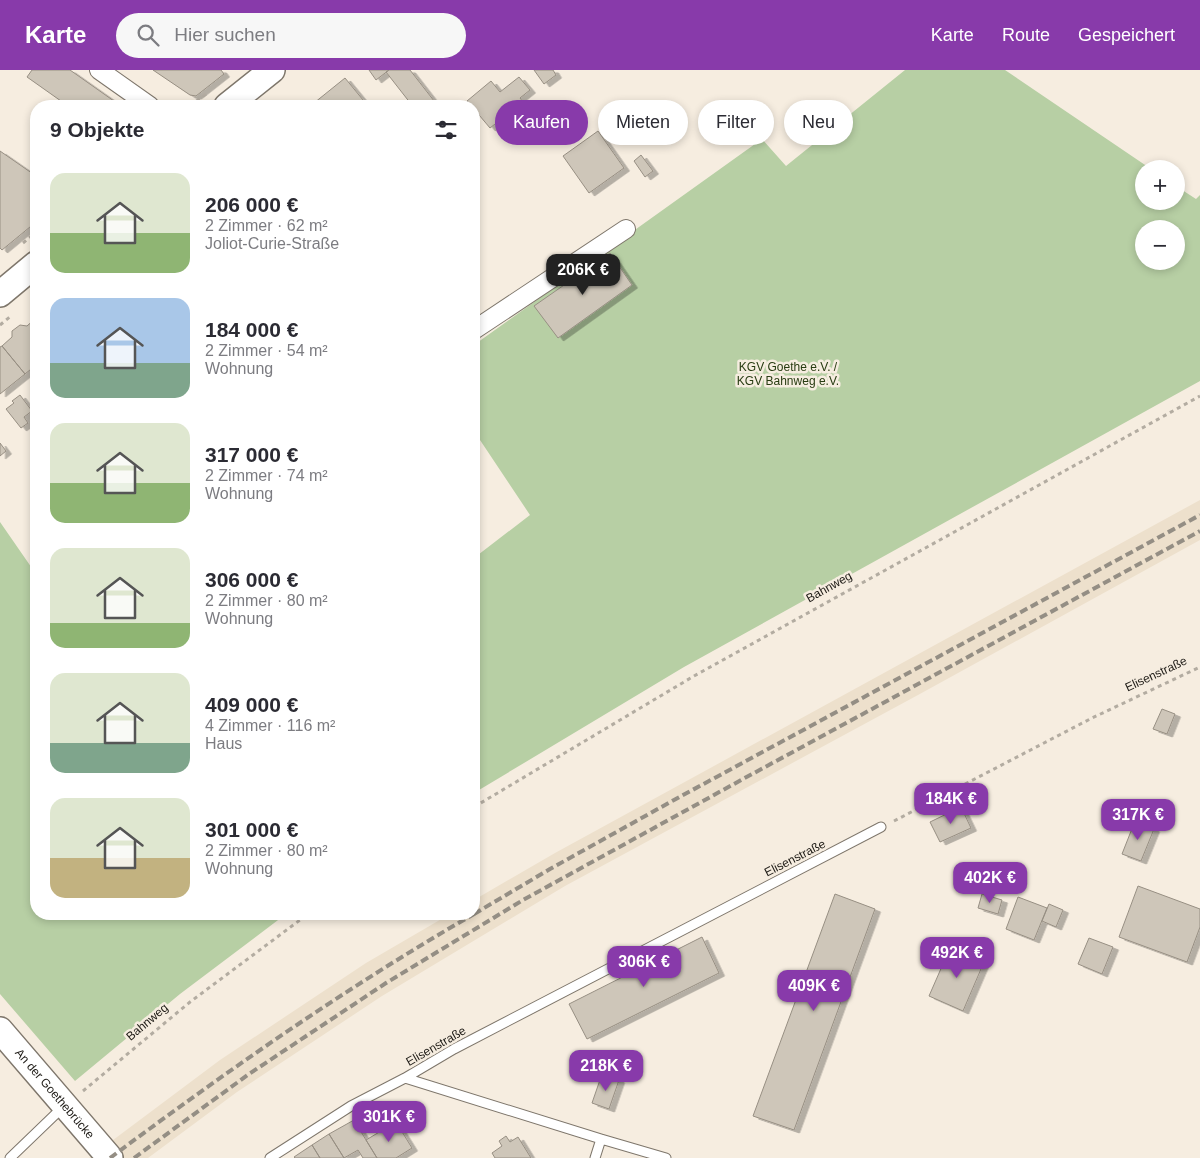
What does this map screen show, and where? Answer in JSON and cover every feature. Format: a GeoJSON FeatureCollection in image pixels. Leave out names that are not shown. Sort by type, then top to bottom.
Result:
{"type":"FeatureCollection","features":[{"type":"Feature","properties":{"kind":"street"},"geometry":{"type":"LineString","coordinates":[[99,70],[142,100]]}},
{"type":"Feature","properties":{"kind":"street"},"geometry":{"type":"LineString","coordinates":[[234,100],[272,70]]}},
{"type":"Feature","properties":{"kind":"street"},"geometry":{"type":"LineString","coordinates":[[480,326],[626,228]]}},
{"type":"Feature","properties":{"kind":"street"},"geometry":{"type":"LineString","coordinates":[[0,294],[30,269]]}},
{"type":"Feature","properties":{"kind":"street","name":"An der Goethebrücke"},"geometry":{"type":"LineString","coordinates":[[0,1030],[110,1158]]}},
{"type":"Feature","properties":{"kind":"lane","name":"Elisenstraße"},"geometry":{"type":"LineString","coordinates":[[270,1158],[351,1106],[405,1078],[462,1044],[881,828]]}},
{"type":"Feature","properties":{"kind":"lane","name":"Elisenstraße"},"geometry":{"type":"LineString","coordinates":[[405,1078],[666,1158]]}},
{"type":"Feature","properties":{"kind":"lane"},"geometry":{"type":"LineString","coordinates":[[10,1158],[71,1113]]}},
{"type":"Feature","properties":{"kind":"lane"},"geometry":{"type":"LineString","coordinates":[[595,1158],[601,1139]]}},
{"type":"Feature","properties":{"kind":"path","name":"Bahnweg"},"geometry":{"type":"LineString","coordinates":[[480,803],[694,676],[1200,396]]}},
{"type":"Feature","properties":{"kind":"path","name":"Elisenstraße"},"geometry":{"type":"LineString","coordinates":[[881,828],[1092,718],[1200,667]]}},
{"type":"Feature","properties":{"kind":"path","name":"Bahnweg"},"geometry":{"type":"LineString","coordinates":[[71,1113],[190,1002],[300,920]]}},
{"type":"Feature","properties":{"kind":"shaded area"},"geometry":{"type":"Polygon","coordinates":[[[1200,500],[1200,540],[565,886],[382,996],[237,1092],[148,1158],[89,1158],[220,1060],[366,963],[440,920],[480,920],[480,897],[555,853],[1200,500]]]}},
{"type":"Feature","properties":{"kind":"green space","name":"KGV Goethe e.V. / KGV Bahnweg e.V."},"geometry":{"type":"Polygon","coordinates":[[[905,70],[1005,70],[1138,160],[1135,160],[1135,210],[1185,210],[1185,192],[1196,199],[1200,195],[1200,381],[684,667],[480,789],[480,553],[530,515],[480,440],[480,341],[754,145],[767,145],[786,166],[812,145],[853,145],[853,112],[905,70]]]}},
{"type":"Feature","properties":{"kind":"green space"},"geometry":{"type":"Polygon","coordinates":[[[0,522],[30,565],[30,920],[278,920],[180,994],[75,1081],[0,994],[0,522]]]}},
{"type":"Feature","properties":{"kind":"building"},"geometry":{"type":"Polygon","coordinates":[[[32,70],[70,70],[112,100],[60,100],[27,77],[32,70]]]}},
{"type":"Feature","properties":{"kind":"building"},"geometry":{"type":"Polygon","coordinates":[[[153,70],[221,70],[224,74],[196,96],[190,95],[153,70]]]}},
{"type":"Feature","properties":{"kind":"building"},"geometry":{"type":"Polygon","coordinates":[[[369,70],[389,70],[376,80],[369,70]]]}},
{"type":"Feature","properties":{"kind":"building"},"geometry":{"type":"Polygon","coordinates":[[[389,70],[410,70],[433,100],[408,100],[386,72],[389,70]]]}},
{"type":"Feature","properties":{"kind":"building"},"geometry":{"type":"Polygon","coordinates":[[[534,70],[553,70],[556,75],[544,84],[534,70]]]}},
{"type":"Feature","properties":{"kind":"building"},"geometry":{"type":"Polygon","coordinates":[[[519,77],[530,90],[520,98],[522,100],[495,100],[495,124],[490,128],[480,116],[480,100],[468,100],[491,81],[500,92],[519,77]]]}},
{"type":"Feature","properties":{"kind":"building"},"geometry":{"type":"Polygon","coordinates":[[[345,78],[363,100],[318,100],[345,78]]]}},
{"type":"Feature","properties":{"kind":"building"},"geometry":{"type":"Polygon","coordinates":[[[598,131],[598,145],[608,145],[624,168],[589,193],[563,156],[578,145],[588,145],[588,138],[598,131]]]}},
{"type":"Feature","properties":{"kind":"building"},"geometry":{"type":"Polygon","coordinates":[[[0,151],[30,172],[30,227],[2,250],[0,248],[0,151]]]}},
{"type":"Feature","properties":{"kind":"building"},"geometry":{"type":"Polygon","coordinates":[[[641,155],[653,171],[645,177],[634,161],[641,155]]]}},
{"type":"Feature","properties":{"kind":"building"},"geometry":{"type":"Polygon","coordinates":[[[610,253],[632,285],[558,338],[534,306],[610,253]]]}},
{"type":"Feature","properties":{"kind":"building"},"geometry":{"type":"Polygon","coordinates":[[[30,323],[30,370],[25,374],[2,346],[12,337],[12,331],[20,325],[27,326],[30,323]]]}},
{"type":"Feature","properties":{"kind":"building"},"geometry":{"type":"Polygon","coordinates":[[[2,346],[25,374],[0,394],[0,347],[2,346]]]}},
{"type":"Feature","properties":{"kind":"building"},"geometry":{"type":"Polygon","coordinates":[[[20,395],[30,408],[30,412],[24,417],[28,423],[21,428],[6,409],[14,403],[12,401],[20,395]]]}},
{"type":"Feature","properties":{"kind":"building"},"geometry":{"type":"Polygon","coordinates":[[[0,443],[6,451],[0,456],[0,443]]]}},
{"type":"Feature","properties":{"kind":"building"},"geometry":{"type":"Polygon","coordinates":[[[1162,709],[1175,714],[1167,734],[1153,729],[1162,709]]]}},
{"type":"Feature","properties":{"kind":"building"},"geometry":{"type":"Polygon","coordinates":[[[961,807],[971,828],[940,842],[930,822],[961,807]]]}},
{"type":"Feature","properties":{"kind":"building"},"geometry":{"type":"Polygon","coordinates":[[[1135,821],[1154,829],[1141,861],[1122,854],[1135,821]]]}},
{"type":"Feature","properties":{"kind":"building"},"geometry":{"type":"Polygon","coordinates":[[[1138,886],[1200,909],[1200,927],[1187,962],[1119,937],[1138,886]]]}},
{"type":"Feature","properties":{"kind":"building"},"geometry":{"type":"Polygon","coordinates":[[[835,894],[875,909],[794,1130],[753,1116],[835,894]]]}},
{"type":"Feature","properties":{"kind":"building"},"geometry":{"type":"Polygon","coordinates":[[[982,894],[1002,900],[998,914],[978,908],[982,894]]]}},
{"type":"Feature","properties":{"kind":"building"},"geometry":{"type":"Polygon","coordinates":[[[1018,897],[1047,908],[1034,940],[1006,929],[1018,897]]]}},
{"type":"Feature","properties":{"kind":"building"},"geometry":{"type":"Polygon","coordinates":[[[1049,904],[1063,910],[1056,927],[1042,921],[1049,904]]]}},
{"type":"Feature","properties":{"kind":"building"},"geometry":{"type":"Polygon","coordinates":[[[702,937],[719,973],[587,1039],[569,1004],[702,937]]]}},
{"type":"Feature","properties":{"kind":"building"},"geometry":{"type":"Polygon","coordinates":[[[1089,938],[1113,947],[1102,974],[1078,964],[1089,938]]]}},
{"type":"Feature","properties":{"kind":"building"},"geometry":{"type":"Polygon","coordinates":[[[950,948],[984,962],[963,1011],[929,996],[950,948]]]}},
{"type":"Feature","properties":{"kind":"building"},"geometry":{"type":"Polygon","coordinates":[[[602,1074],[619,1080],[609,1109],[592,1103],[602,1074]]]}},
{"type":"Feature","properties":{"kind":"building"},"geometry":{"type":"Polygon","coordinates":[[[354,1120],[377,1158],[363,1158],[358,1150],[344,1158],[329,1134],[354,1120]]]}},
{"type":"Feature","properties":{"kind":"building"},"geometry":{"type":"Polygon","coordinates":[[[396,1122],[412,1148],[396,1158],[377,1158],[366,1140],[396,1122]]]}},
{"type":"Feature","properties":{"kind":"building"},"geometry":{"type":"Polygon","coordinates":[[[329,1134],[344,1158],[320,1158],[312,1145],[329,1134]]]}},
{"type":"Feature","properties":{"kind":"building"},"geometry":{"type":"Polygon","coordinates":[[[506,1136],[510,1142],[518,1137],[531,1158],[495,1158],[492,1153],[502,1146],[499,1141],[506,1136]]]}},
{"type":"Feature","properties":{"kind":"building"},"geometry":{"type":"Polygon","coordinates":[[[312,1145],[320,1158],[294,1157],[312,1145]]]}},
{"type":"Feature","properties":{"kind":"railway"},"geometry":{"type":"LineString","coordinates":[[480,910],[674,800],[1200,515]]}},
{"type":"Feature","properties":{"kind":"railway"},"geometry":{"type":"LineString","coordinates":[[134,1158],[249,1074],[386,983],[523,900],[1200,531]]}},
{"type":"Feature","properties":{"kind":"railway"},"geometry":{"type":"LineString","coordinates":[[110,1158],[198,1093],[334,1000],[464,920]]}}]}
